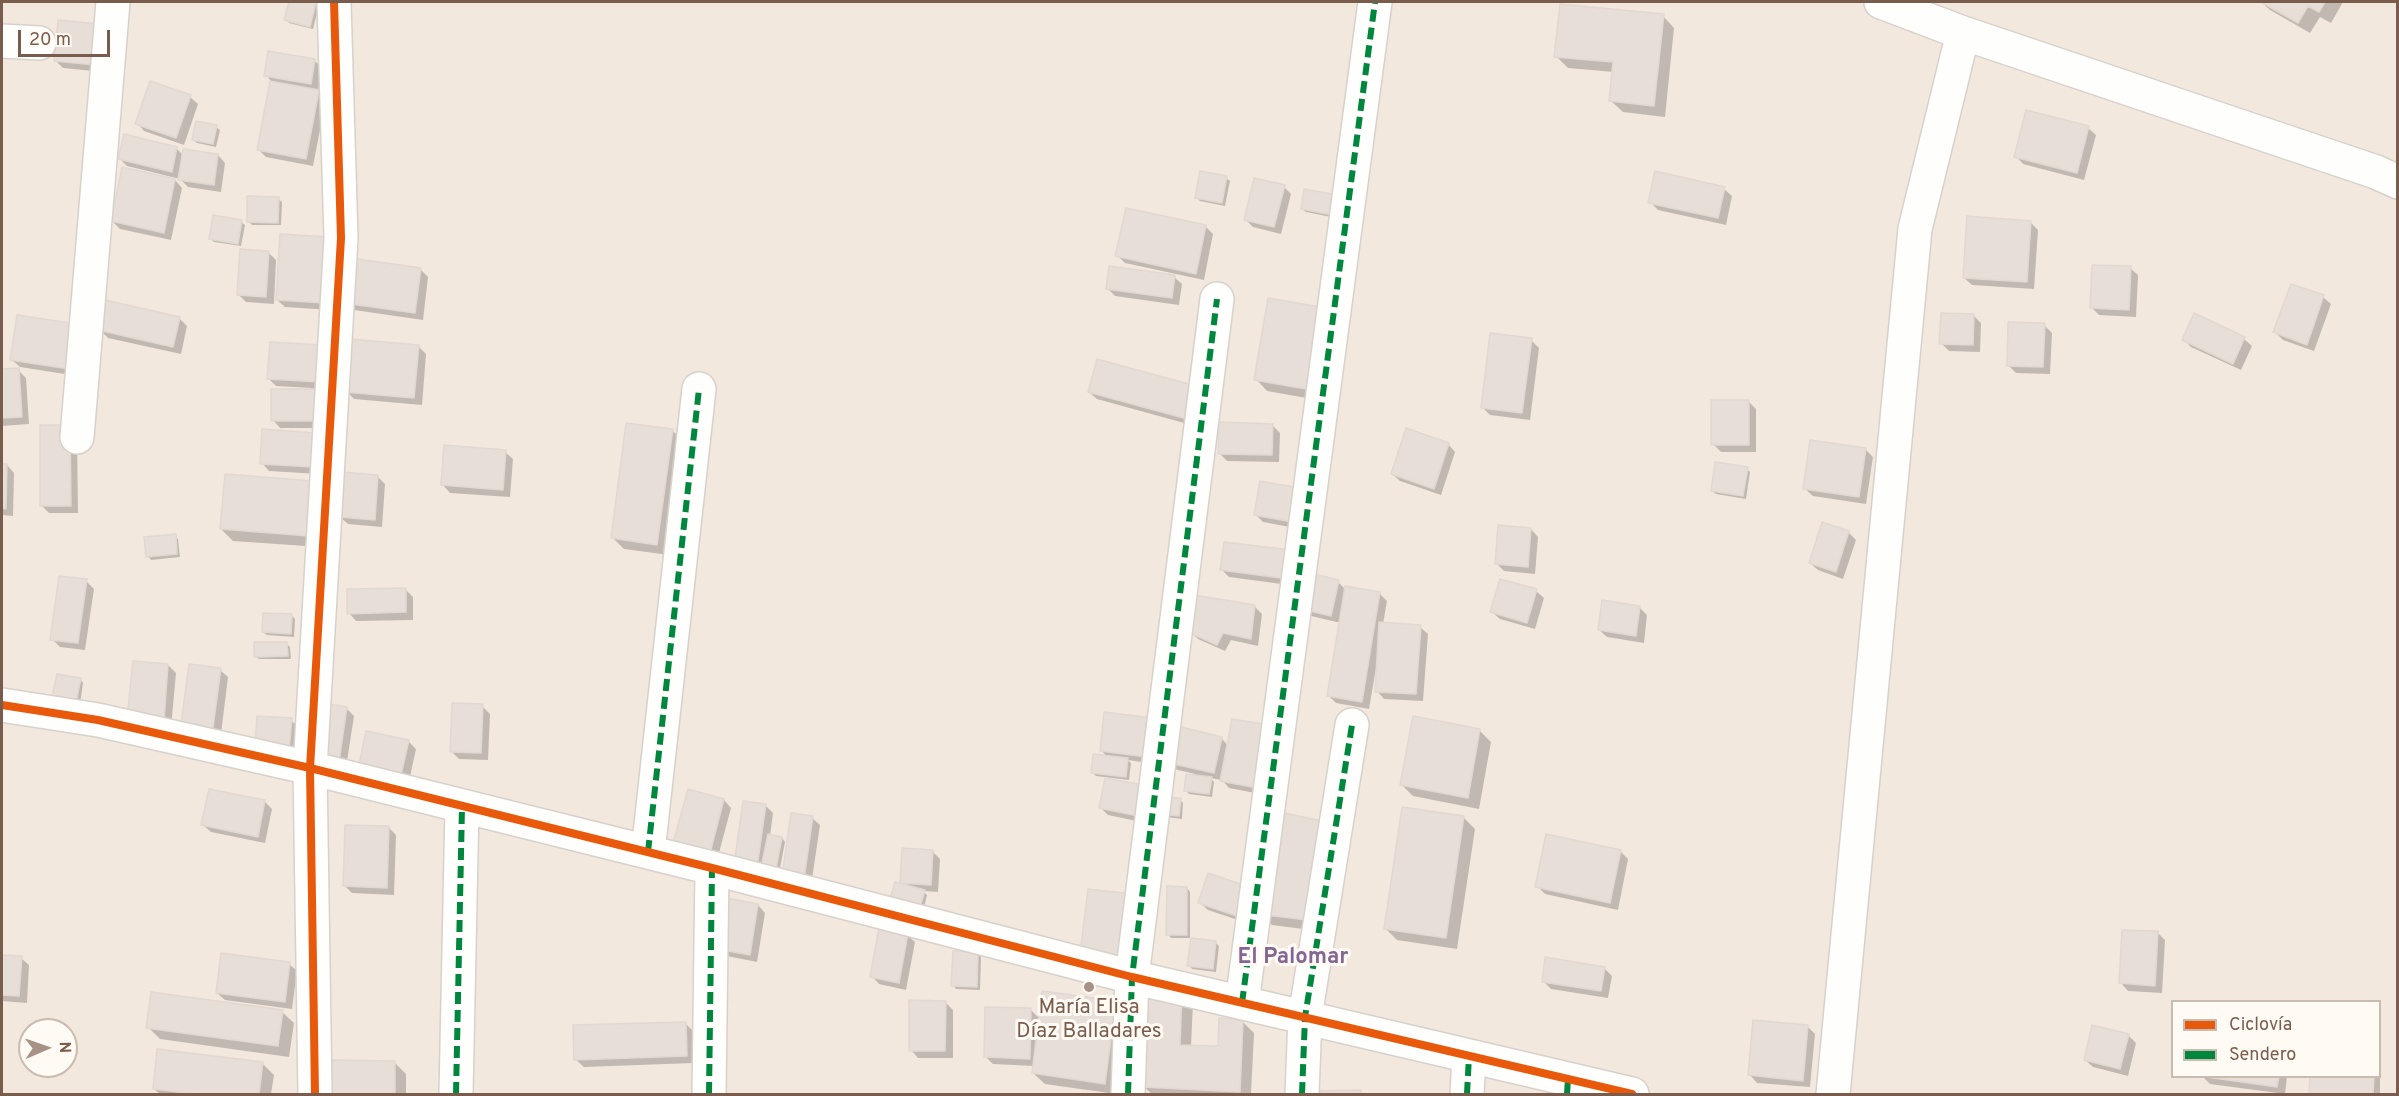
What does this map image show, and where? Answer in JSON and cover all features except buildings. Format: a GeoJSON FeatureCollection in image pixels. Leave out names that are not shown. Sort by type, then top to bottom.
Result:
{"type":"FeatureCollection","features":[{"type":"Feature","properties":{"kind":"street"},"geometry":{"type":"LineString","coordinates":[[77,437],[113,2]]}},
{"type":"Feature","properties":{"kind":"street"},"geometry":{"type":"LineString","coordinates":[[315,1095],[310,768],[340,238],[334,2]]}},
{"type":"Feature","properties":{"kind":"street"},"geometry":{"type":"LineString","coordinates":[[1242,1003],[1374,2]]}},
{"type":"Feature","properties":{"kind":"street"},"geometry":{"type":"LineString","coordinates":[[1881,2],[1963,33],[2365,168],[2397,182]]}},
{"type":"Feature","properties":{"kind":"street"},"geometry":{"type":"LineString","coordinates":[[1833,1095],[1915,229],[1963,33]]}},
{"type":"Feature","properties":{"kind":"street"},"geometry":{"type":"LineString","coordinates":[[2,41],[39,43]]}},
{"type":"Feature","properties":{"kind":"street"},"geometry":{"type":"LineString","coordinates":[[1128,1095],[1132,977],[1217,299]]}},
{"type":"Feature","properties":{"kind":"street"},"geometry":{"type":"LineString","coordinates":[[648,852],[699,389]]}},
{"type":"Feature","properties":{"kind":"street"},"geometry":{"type":"LineString","coordinates":[[2,705],[98,720],[310,768],[712,868],[1132,977],[1468,1056],[1567,1087],[1632,1095]]}},
{"type":"Feature","properties":{"kind":"street"},"geometry":{"type":"LineString","coordinates":[[1302,1095],[1305,1017],[1352,725]]}},
{"type":"Feature","properties":{"kind":"street"},"geometry":{"type":"LineString","coordinates":[[456,1095],[462,806]]}},
{"type":"Feature","properties":{"kind":"street"},"geometry":{"type":"LineString","coordinates":[[709,1095],[712,868]]}},
{"type":"Feature","properties":{"kind":"street"},"geometry":{"type":"LineString","coordinates":[[1467,1095],[1468,1056]]}},
{"type":"Feature","properties":{"kind":"shaded area"},"geometry":{"type":"Polygon","coordinates":[[[2,2],[2397,2],[2397,1094],[2,1094],[2,2]]]}},
{"type":"Feature","properties":{"kind":"marked path"},"geometry":{"type":"LineString","coordinates":[[1242,1003],[1375,2]]}},
{"type":"Feature","properties":{"kind":"marked path"},"geometry":{"type":"LineString","coordinates":[[1128,1094],[1132,977],[1217,299]]}},
{"type":"Feature","properties":{"kind":"marked path"},"geometry":{"type":"LineString","coordinates":[[648,852],[699,389]]}},
{"type":"Feature","properties":{"kind":"marked path"},"geometry":{"type":"LineString","coordinates":[[1302,1094],[1305,1017],[1352,725]]}},
{"type":"Feature","properties":{"kind":"marked path"},"geometry":{"type":"LineString","coordinates":[[456,1094],[462,806]]}},
{"type":"Feature","properties":{"kind":"marked path"},"geometry":{"type":"LineString","coordinates":[[709,1094],[712,868]]}},
{"type":"Feature","properties":{"kind":"marked path"},"geometry":{"type":"LineString","coordinates":[[1467,1094],[1469,1056]]}},
{"type":"Feature","properties":{"kind":"marked path"},"geometry":{"type":"LineString","coordinates":[[1567,1094],[1568,1079]]}},
{"type":"Feature","properties":{"kind":"cycle path"},"geometry":{"type":"LineString","coordinates":[[315,1094],[310,768],[341,238],[334,2]]}},
{"type":"Feature","properties":{"kind":"cycle path"},"geometry":{"type":"LineString","coordinates":[[2,705],[98,720],[310,768],[712,868],[1132,977],[1632,1094]]}},
{"type":"Feature","properties":{"kind":"place","name":"María Elisa Díaz Balladares"},"geometry":{"type":"Point","coordinates":[1089,987]}},
{"type":"Feature","properties":{"kind":"district","name":"El Palomar"},"geometry":{"type":"Point","coordinates":[1293,959]}}]}
